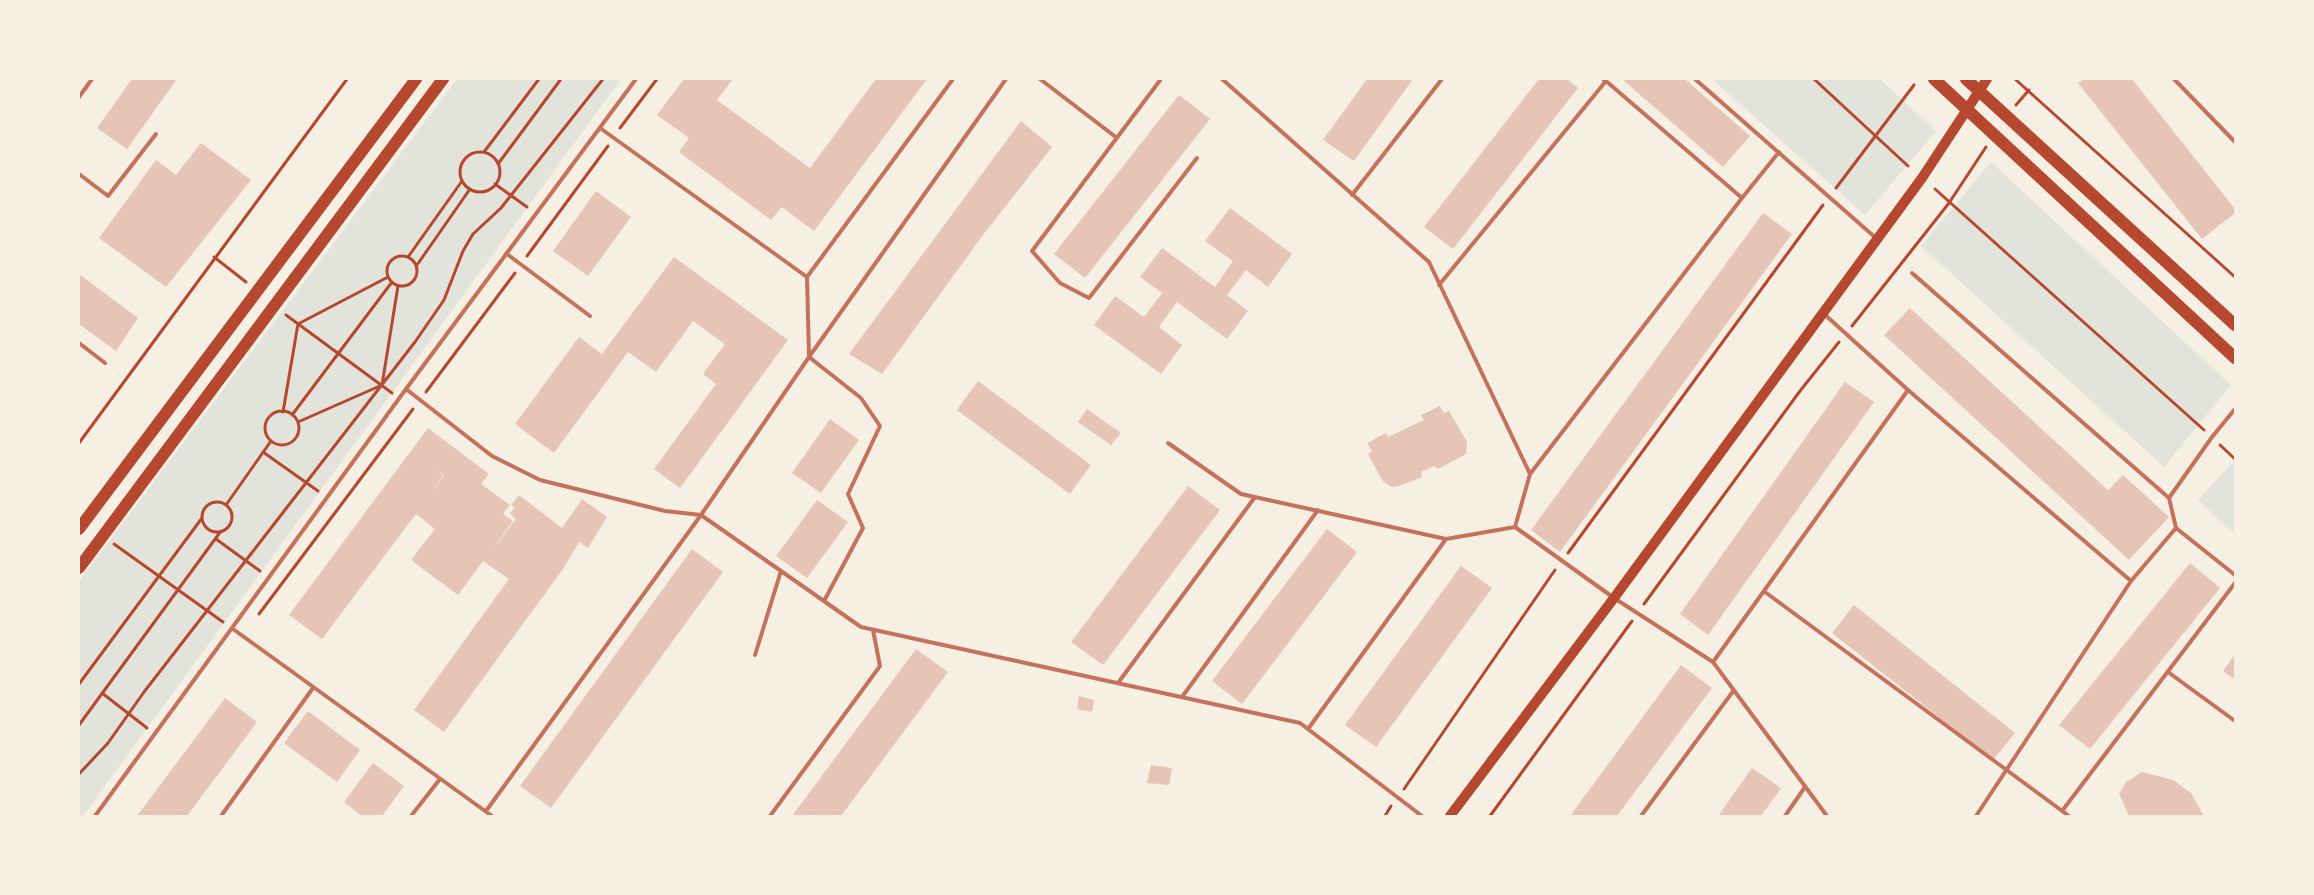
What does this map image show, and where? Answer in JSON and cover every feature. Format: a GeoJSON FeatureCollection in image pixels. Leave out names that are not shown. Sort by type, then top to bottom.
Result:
{"type":"FeatureCollection","features":[{"type":"Feature","properties":{"kind":"main road"},"geometry":{"type":"LineString","coordinates":[[79,529],[416,79]]}},
{"type":"Feature","properties":{"kind":"main road"},"geometry":{"type":"LineString","coordinates":[[79,568],[443,79]]}},
{"type":"Feature","properties":{"kind":"main road"},"geometry":{"type":"LineString","coordinates":[[1934,79],[1968,108],[1994,135],[2235,358]]}},
{"type":"Feature","properties":{"kind":"main road"},"geometry":{"type":"LineString","coordinates":[[1966,79],[2235,325]]}},
{"type":"Feature","properties":{"kind":"main road"},"geometry":{"type":"LineString","coordinates":[[1450,816],[1614,598],[1922,178],[1987,79]]}},
{"type":"Feature","properties":{"kind":"lane"},"geometry":{"type":"LineString","coordinates":[[79,97],[92,79]]}},
{"type":"Feature","properties":{"kind":"lane"},"geometry":{"type":"LineString","coordinates":[[95,816],[406,389],[636,79]]}},
{"type":"Feature","properties":{"kind":"lane"},"geometry":{"type":"LineString","coordinates":[[809,357],[807,277],[953,79]]}},
{"type":"Feature","properties":{"kind":"lane"},"geometry":{"type":"LineString","coordinates":[[486,811],[701,516],[809,357],[1006,79]]}},
{"type":"Feature","properties":{"kind":"lane"},"geometry":{"type":"LineString","coordinates":[[1040,79],[1117,138]]}},
{"type":"Feature","properties":{"kind":"lane"},"geometry":{"type":"LineString","coordinates":[[1161,79],[1032,251],[1060,283],[1089,298],[1197,158]]}},
{"type":"Feature","properties":{"kind":"lane"},"geometry":{"type":"LineString","coordinates":[[1222,79],[1429,262],[1530,474]]}},
{"type":"Feature","properties":{"kind":"lane"},"geometry":{"type":"LineString","coordinates":[[1352,195],[1442,79]]}},
{"type":"Feature","properties":{"kind":"lane"},"geometry":{"type":"LineString","coordinates":[[1695,79],[1877,239]]}},
{"type":"Feature","properties":{"kind":"lane"},"geometry":{"type":"LineString","coordinates":[[2174,79],[2235,142]]}},
{"type":"Feature","properties":{"kind":"lane"},"geometry":{"type":"LineString","coordinates":[[1439,285],[1604,80],[1742,198]]}},
{"type":"Feature","properties":{"kind":"lane"},"geometry":{"type":"LineString","coordinates":[[600,128],[807,277]]}},
{"type":"Feature","properties":{"kind":"lane"},"geometry":{"type":"LineString","coordinates":[[79,174],[108,196],[156,134]]}},
{"type":"Feature","properties":{"kind":"lane"},"geometry":{"type":"LineString","coordinates":[[1515,527],[1530,474],[1779,152]]}},
{"type":"Feature","properties":{"kind":"lane"},"geometry":{"type":"LineString","coordinates":[[507,254],[590,316]]}},
{"type":"Feature","properties":{"kind":"lane"},"geometry":{"type":"LineString","coordinates":[[1912,273],[2169,498],[2176,528],[2235,575]]}},
{"type":"Feature","properties":{"kind":"lane"},"geometry":{"type":"LineString","coordinates":[[1823,313],[1908,390],[2131,581]]}},
{"type":"Feature","properties":{"kind":"lane"},"geometry":{"type":"LineString","coordinates":[[79,344],[105,363]]}},
{"type":"Feature","properties":{"kind":"lane"},"geometry":{"type":"LineString","coordinates":[[809,357],[861,398],[880,426],[848,494],[863,528],[824,601]]}},
{"type":"Feature","properties":{"kind":"lane"},"geometry":{"type":"LineString","coordinates":[[406,389],[492,456],[540,480],[665,511],[701,516],[861,627],[1300,723],[1422,816]]}},
{"type":"Feature","properties":{"kind":"lane"},"geometry":{"type":"LineString","coordinates":[[1713,662],[1908,390]]}},
{"type":"Feature","properties":{"kind":"lane"},"geometry":{"type":"LineString","coordinates":[[2169,498],[2212,437],[2235,409]]}},
{"type":"Feature","properties":{"kind":"lane"},"geometry":{"type":"LineString","coordinates":[[1168,444],[1241,494],[1446,539],[1515,527],[1614,598],[1713,662],[1827,816]]}},
{"type":"Feature","properties":{"kind":"lane"},"geometry":{"type":"LineString","coordinates":[[1118,683],[1255,497]]}},
{"type":"Feature","properties":{"kind":"lane"},"geometry":{"type":"LineString","coordinates":[[1182,697],[1318,510]]}},
{"type":"Feature","properties":{"kind":"lane"},"geometry":{"type":"LineString","coordinates":[[1976,816],[2131,581],[2176,528]]}},
{"type":"Feature","properties":{"kind":"lane"},"geometry":{"type":"LineString","coordinates":[[1308,729],[1446,539]]}},
{"type":"Feature","properties":{"kind":"lane"},"geometry":{"type":"LineString","coordinates":[[754,655],[781,571]]}},
{"type":"Feature","properties":{"kind":"lane"},"geometry":{"type":"LineString","coordinates":[[2062,811],[2235,583]]}},
{"type":"Feature","properties":{"kind":"lane"},"geometry":{"type":"LineString","coordinates":[[1765,592],[2069,816]]}},
{"type":"Feature","properties":{"kind":"lane"},"geometry":{"type":"LineString","coordinates":[[233,629],[492,816]]}},
{"type":"Feature","properties":{"kind":"lane"},"geometry":{"type":"LineString","coordinates":[[770,816],[880,666],[873,630]]}},
{"type":"Feature","properties":{"kind":"lane"},"geometry":{"type":"LineString","coordinates":[[2168,672],[2235,721]]}},
{"type":"Feature","properties":{"kind":"lane"},"geometry":{"type":"LineString","coordinates":[[221,816],[314,688]]}},
{"type":"Feature","properties":{"kind":"lane"},"geometry":{"type":"LineString","coordinates":[[1641,816],[1734,690]]}},
{"type":"Feature","properties":{"kind":"lane"},"geometry":{"type":"LineString","coordinates":[[411,816],[440,779]]}},
{"type":"Feature","properties":{"kind":"lane"},"geometry":{"type":"LineString","coordinates":[[1785,816],[1805,787]]}},
{"type":"Feature","properties":{"kind":"path"},"geometry":{"type":"LineString","coordinates":[[79,443],[214,257],[347,79]]}},
{"type":"Feature","properties":{"kind":"path"},"geometry":{"type":"LineString","coordinates":[[484,152],[539,79]]}},
{"type":"Feature","properties":{"kind":"path"},"geometry":{"type":"LineString","coordinates":[[498,164],[561,79]]}},
{"type":"Feature","properties":{"kind":"path"},"geometry":{"type":"LineString","coordinates":[[79,774],[94,761],[246,560],[382,385],[444,300],[463,251],[474,234],[511,196],[603,79]]}},
{"type":"Feature","properties":{"kind":"path"},"geometry":{"type":"LineString","coordinates":[[242,636],[414,409],[657,79]]}},
{"type":"Feature","properties":{"kind":"path"},"geometry":{"type":"LineString","coordinates":[[1814,79],[1908,166]]}},
{"type":"Feature","properties":{"kind":"path"},"geometry":{"type":"LineString","coordinates":[[2015,79],[2235,277]]}},
{"type":"Feature","properties":{"kind":"path"},"geometry":{"type":"LineString","coordinates":[[1385,816],[1562,561],[1829,197],[1914,85]]}},
{"type":"Feature","properties":{"kind":"path"},"geometry":{"type":"LineString","coordinates":[[2008,116],[2029,90]]}},
{"type":"Feature","properties":{"kind":"path"},"geometry":{"type":"LineString","coordinates":[[1490,816],[1800,391],[1949,203],[1994,135]]}},
{"type":"Feature","properties":{"kind":"path"},"geometry":{"type":"LineString","coordinates":[[478,152],[484,152],[491,155],[498,164],[500,173],[495,184],[482,192],[470,189],[462,180],[460,168],[466,157],[478,152]]}},
{"type":"Feature","properties":{"kind":"path"},"geometry":{"type":"LineString","coordinates":[[408,256],[462,180]]}},
{"type":"Feature","properties":{"kind":"path"},"geometry":{"type":"LineString","coordinates":[[495,184],[550,224]]}},
{"type":"Feature","properties":{"kind":"path"},"geometry":{"type":"LineString","coordinates":[[417,265],[470,189]]}},
{"type":"Feature","properties":{"kind":"path"},"geometry":{"type":"LineString","coordinates":[[1935,189],[2235,459]]}},
{"type":"Feature","properties":{"kind":"path"},"geometry":{"type":"LineString","coordinates":[[400,256],[408,256],[417,265],[418,270],[415,280],[407,286],[398,286],[388,277],[387,270],[390,261],[400,256]]}},
{"type":"Feature","properties":{"kind":"path"},"geometry":{"type":"LineString","coordinates":[[214,257],[249,284]]}},
{"type":"Feature","properties":{"kind":"path"},"geometry":{"type":"LineString","coordinates":[[298,324],[388,277]]}},
{"type":"Feature","properties":{"kind":"path"},"geometry":{"type":"LineString","coordinates":[[292,415],[392,282]]}},
{"type":"Feature","properties":{"kind":"path"},"geometry":{"type":"LineString","coordinates":[[382,385],[398,286]]}},
{"type":"Feature","properties":{"kind":"path"},"geometry":{"type":"LineString","coordinates":[[284,313],[414,409]]}},
{"type":"Feature","properties":{"kind":"path"},"geometry":{"type":"LineString","coordinates":[[283,412],[298,324]]}},
{"type":"Feature","properties":{"kind":"path"},"geometry":{"type":"LineString","coordinates":[[298,422],[382,385]]}},
{"type":"Feature","properties":{"kind":"path"},"geometry":{"type":"LineString","coordinates":[[283,412],[292,415],[298,422],[298,433],[292,442],[282,445],[272,441],[266,432],[267,421],[275,413],[283,412]]}},
{"type":"Feature","properties":{"kind":"path"},"geometry":{"type":"LineString","coordinates":[[226,505],[272,441]]}},
{"type":"Feature","properties":{"kind":"path"},"geometry":{"type":"LineString","coordinates":[[263,452],[339,507]]}},
{"type":"Feature","properties":{"kind":"path"},"geometry":{"type":"LineString","coordinates":[[79,684],[202,518],[203,511],[210,504],[219,502],[231,510],[232,520],[227,528],[221,531],[208,530],[202,518]]}},
{"type":"Feature","properties":{"kind":"path"},"geometry":{"type":"LineString","coordinates":[[79,724],[179,591],[221,531]]}},
{"type":"Feature","properties":{"kind":"path"},"geometry":{"type":"LineString","coordinates":[[216,539],[280,585]]}},
{"type":"Feature","properties":{"kind":"path"},"geometry":{"type":"LineString","coordinates":[[112,542],[233,629]]}},
{"type":"Feature","properties":{"kind":"path"},"geometry":{"type":"LineString","coordinates":[[102,694],[156,734]]}},
{"type":"Feature","properties":{"kind":"shaded area"},"geometry":{"type":"Polygon","coordinates":[[[457,79],[621,79],[83,816],[79,816],[79,581],[457,79]]]}},
{"type":"Feature","properties":{"kind":"shaded area"},"geometry":{"type":"Polygon","coordinates":[[[1712,79],[1880,79],[1936,131],[1865,215],[1712,79]]]}},
{"type":"Feature","properties":{"kind":"shaded area"},"geometry":{"type":"Polygon","coordinates":[[[1991,162],[2231,385],[2164,467],[1921,246],[1991,162]]]}},
{"type":"Feature","properties":{"kind":"shaded area"},"geometry":{"type":"Polygon","coordinates":[[[2235,460],[2235,534],[2198,500],[2235,460]]]}},
{"type":"Feature","properties":{"kind":"building"},"geometry":{"type":"Polygon","coordinates":[[[132,79],[177,79],[127,149],[97,128],[132,79]]]}},
{"type":"Feature","properties":{"kind":"building"},"geometry":{"type":"Polygon","coordinates":[[[684,79],[733,79],[717,100],[810,168],[876,79],[927,79],[814,231],[782,207],[771,220],[679,152],[689,138],[657,115],[684,79]]]}},
{"type":"Feature","properties":{"kind":"building"},"geometry":{"type":"Polygon","coordinates":[[[1367,79],[1413,79],[1354,161],[1323,140],[1367,79]]]}},
{"type":"Feature","properties":{"kind":"building"},"geometry":{"type":"Polygon","coordinates":[[[1539,79],[1567,79],[1578,88],[1453,249],[1424,227],[1539,79]]]}},
{"type":"Feature","properties":{"kind":"building"},"geometry":{"type":"Polygon","coordinates":[[[1622,79],[1685,79],[1750,136],[1723,167],[1622,79]]]}},
{"type":"Feature","properties":{"kind":"building"},"geometry":{"type":"Polygon","coordinates":[[[2084,79],[2132,79],[2235,209],[2235,213],[2202,239],[2078,83],[2084,79]]]}},
{"type":"Feature","properties":{"kind":"building"},"geometry":{"type":"Polygon","coordinates":[[[1179,95],[1210,119],[1085,278],[1054,254],[1179,95]]]}},
{"type":"Feature","properties":{"kind":"building"},"geometry":{"type":"Polygon","coordinates":[[[1021,121],[1052,147],[983,235],[882,374],[849,354],[1021,121]]]}},
{"type":"Feature","properties":{"kind":"building"},"geometry":{"type":"Polygon","coordinates":[[[201,143],[251,180],[166,287],[99,238],[156,160],[176,175],[201,143]]]}},
{"type":"Feature","properties":{"kind":"building"},"geometry":{"type":"Polygon","coordinates":[[[596,191],[631,217],[588,276],[553,251],[596,191]]]}},
{"type":"Feature","properties":{"kind":"building"},"geometry":{"type":"Polygon","coordinates":[[[1230,208],[1292,254],[1268,287],[1246,270],[1227,295],[1248,311],[1227,339],[1177,302],[1159,327],[1182,345],[1161,374],[1094,325],[1115,296],[1144,317],[1162,293],[1140,277],[1162,248],[1215,287],[1233,261],[1205,241],[1230,208]]]}},
{"type":"Feature","properties":{"kind":"building"},"geometry":{"type":"Polygon","coordinates":[[[1763,213],[1792,234],[1560,552],[1531,530],[1763,213]]]}},
{"type":"Feature","properties":{"kind":"building"},"geometry":{"type":"Polygon","coordinates":[[[674,257],[788,340],[680,488],[654,469],[716,384],[703,374],[725,344],[693,321],[656,372],[628,352],[554,453],[515,424],[579,337],[602,354],[674,257]]]}},
{"type":"Feature","properties":{"kind":"building"},"geometry":{"type":"Polygon","coordinates":[[[79,274],[138,318],[116,351],[79,324],[79,274]]]}},
{"type":"Feature","properties":{"kind":"building"},"geometry":{"type":"Polygon","coordinates":[[[1910,308],[2108,490],[2123,475],[2169,517],[2129,560],[1884,335],[1910,308]]]}},
{"type":"Feature","properties":{"kind":"building"},"geometry":{"type":"Polygon","coordinates":[[[978,381],[1091,465],[1070,494],[957,410],[978,381]]]}},
{"type":"Feature","properties":{"kind":"building"},"geometry":{"type":"Polygon","coordinates":[[[1845,382],[1874,402],[1708,635],[1680,614],[1845,382]]]}},
{"type":"Feature","properties":{"kind":"building"},"geometry":{"type":"Polygon","coordinates":[[[1440,406],[1444,413],[1449,411],[1467,442],[1466,454],[1438,469],[1434,466],[1421,472],[1422,477],[1399,486],[1392,487],[1387,484],[1382,480],[1368,454],[1372,451],[1367,443],[1386,433],[1388,437],[1424,420],[1421,415],[1440,406]]]}},
{"type":"Feature","properties":{"kind":"building"},"geometry":{"type":"Polygon","coordinates":[[[1087,409],[1121,433],[1111,445],[1078,422],[1087,409]]]}},
{"type":"Feature","properties":{"kind":"building"},"geometry":{"type":"Polygon","coordinates":[[[830,419],[859,440],[821,493],[792,473],[830,419]]]}},
{"type":"Feature","properties":{"kind":"building"},"geometry":{"type":"Polygon","coordinates":[[[428,428],[489,474],[481,484],[510,505],[503,514],[513,521],[489,554],[516,519],[510,514],[515,507],[511,505],[519,495],[562,528],[582,499],[607,517],[588,548],[579,542],[563,569],[444,732],[414,710],[509,579],[483,561],[458,595],[411,560],[435,529],[416,514],[322,639],[289,615],[428,428]]]}},
{"type":"Feature","properties":{"kind":"building"},"geometry":{"type":"Polygon","coordinates":[[[1188,486],[1220,510],[1103,665],[1071,642],[1188,486]]]}},
{"type":"Feature","properties":{"kind":"building"},"geometry":{"type":"Polygon","coordinates":[[[817,500],[848,522],[807,578],[776,556],[817,500]]]}},
{"type":"Feature","properties":{"kind":"building"},"geometry":{"type":"Polygon","coordinates":[[[1327,529],[1357,552],[1242,704],[1212,681],[1327,529]]]}},
{"type":"Feature","properties":{"kind":"building"},"geometry":{"type":"Polygon","coordinates":[[[692,549],[723,572],[551,808],[520,786],[692,549]]]}},
{"type":"Feature","properties":{"kind":"building"},"geometry":{"type":"Polygon","coordinates":[[[2190,563],[2220,588],[2090,749],[2059,725],[2190,563]]]}},
{"type":"Feature","properties":{"kind":"building"},"geometry":{"type":"Polygon","coordinates":[[[1461,566],[1492,588],[1376,747],[1345,725],[1461,566]]]}},
{"type":"Feature","properties":{"kind":"building"},"geometry":{"type":"Polygon","coordinates":[[[1854,605],[2015,733],[1993,760],[1832,633],[1854,605]]]}},
{"type":"Feature","properties":{"kind":"building"},"geometry":{"type":"Polygon","coordinates":[[[916,649],[948,672],[841,816],[792,816],[916,649]]]}},
{"type":"Feature","properties":{"kind":"building"},"geometry":{"type":"Polygon","coordinates":[[[2235,654],[2235,680],[2223,671],[2235,654]]]}},
{"type":"Feature","properties":{"kind":"building"},"geometry":{"type":"Polygon","coordinates":[[[1681,665],[1712,688],[1617,816],[1570,816],[1681,665]]]}},
{"type":"Feature","properties":{"kind":"building"},"geometry":{"type":"Polygon","coordinates":[[[1079,696],[1094,700],[1092,712],[1077,709],[1079,696]]]}},
{"type":"Feature","properties":{"kind":"building"},"geometry":{"type":"Polygon","coordinates":[[[225,698],[257,722],[187,816],[137,816],[225,698]]]}},
{"type":"Feature","properties":{"kind":"building"},"geometry":{"type":"Polygon","coordinates":[[[308,711],[360,750],[337,782],[284,743],[308,711]]]}},
{"type":"Feature","properties":{"kind":"building"},"geometry":{"type":"Polygon","coordinates":[[[373,763],[404,786],[382,816],[362,816],[344,802],[373,763]]]}},
{"type":"Feature","properties":{"kind":"building"},"geometry":{"type":"Polygon","coordinates":[[[1151,765],[1172,768],[1169,785],[1147,783],[1151,765]]]}},
{"type":"Feature","properties":{"kind":"building"},"geometry":{"type":"Polygon","coordinates":[[[1752,768],[1781,788],[1761,816],[1718,816],[1752,768]]]}},
{"type":"Feature","properties":{"kind":"building"},"geometry":{"type":"Polygon","coordinates":[[[2142,772],[2173,780],[2191,793],[2204,816],[2129,816],[2119,794],[2126,782],[2142,772]]]}}]}
